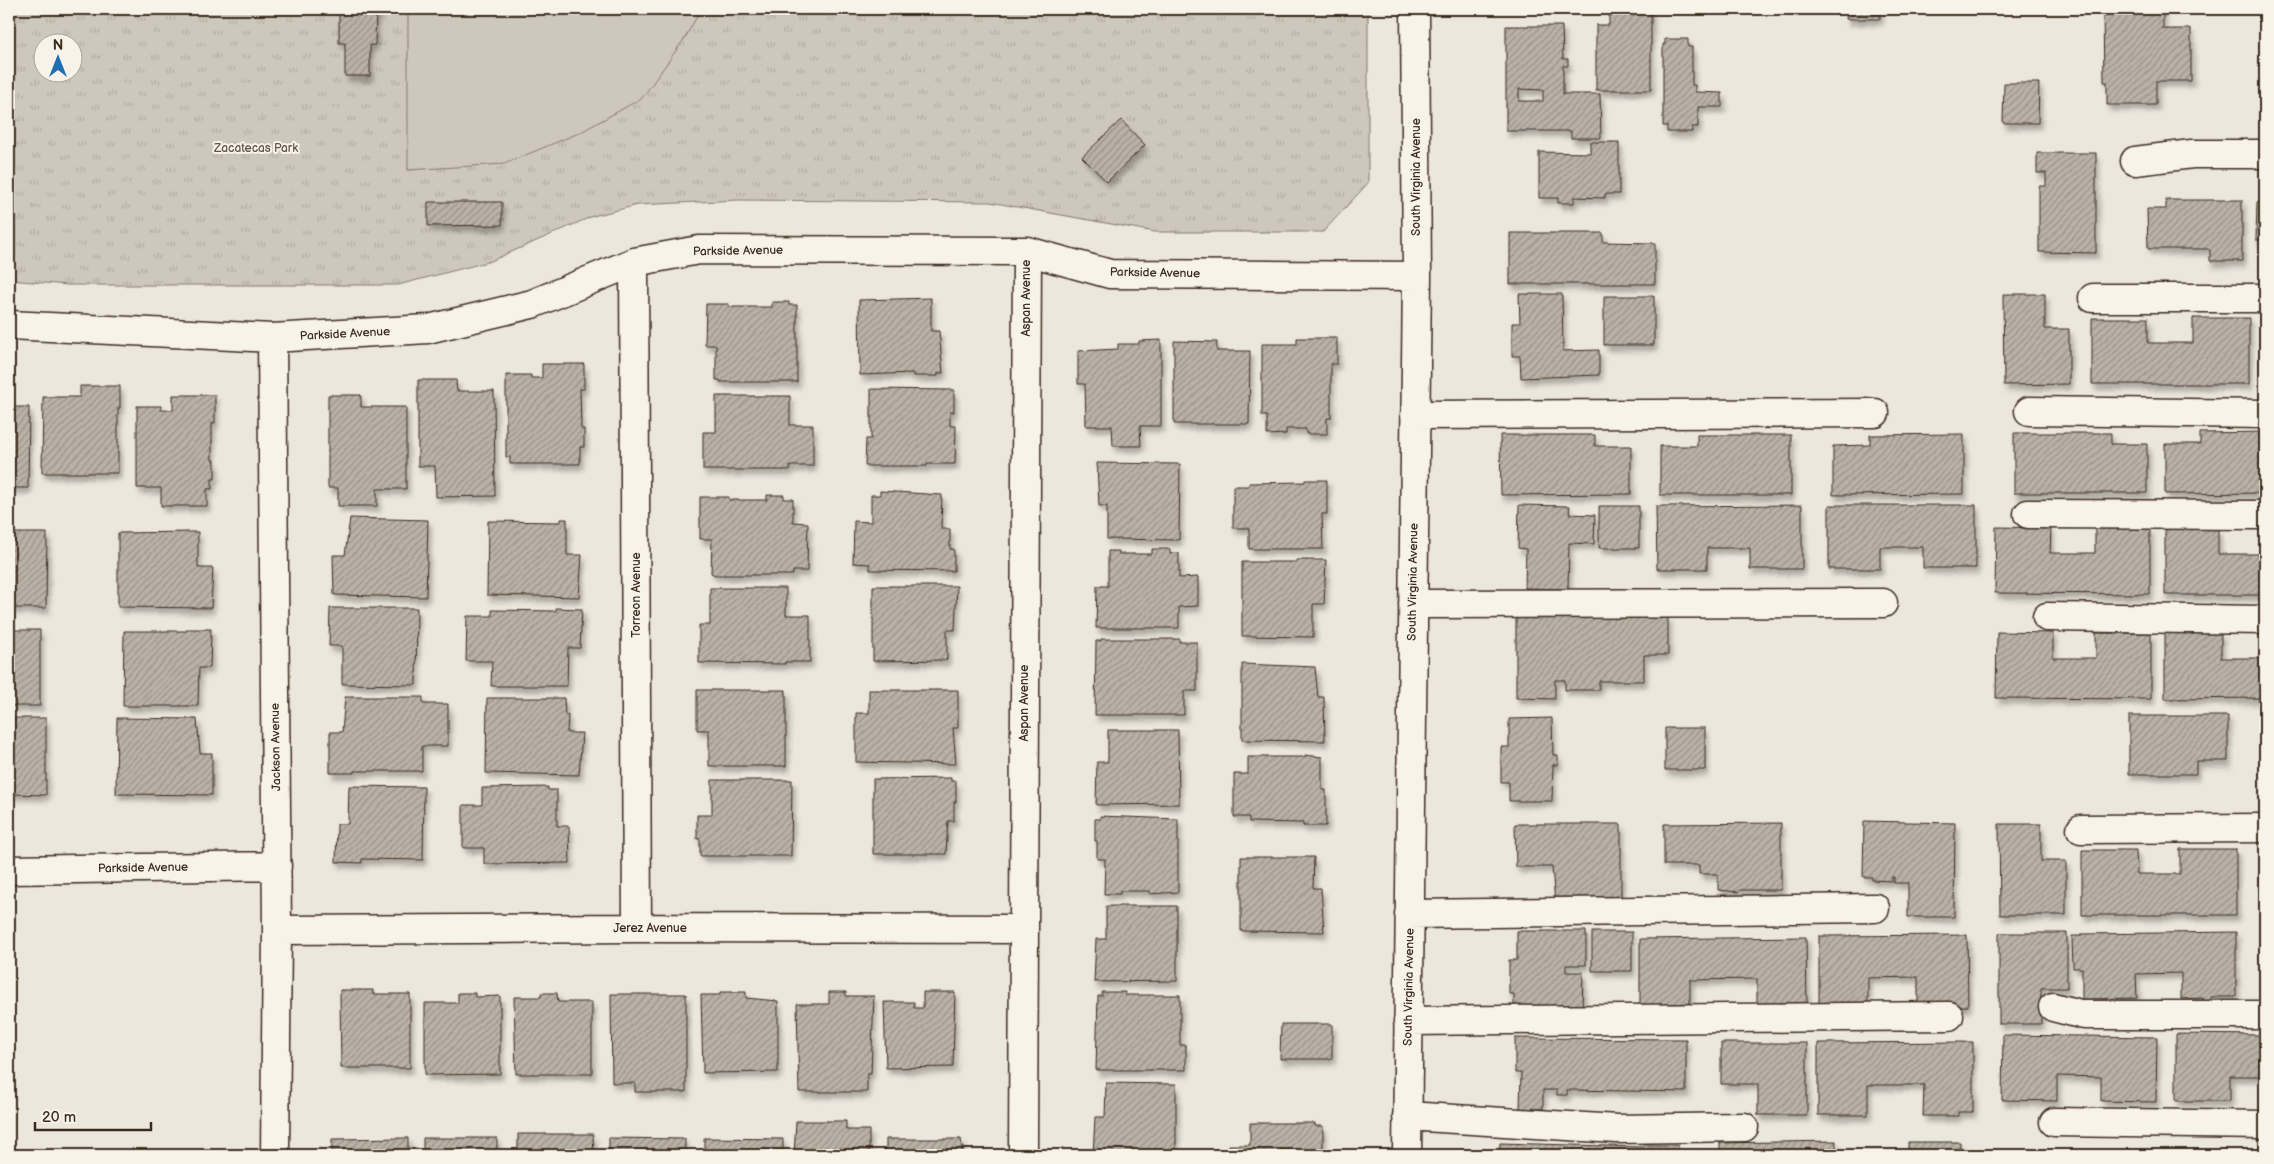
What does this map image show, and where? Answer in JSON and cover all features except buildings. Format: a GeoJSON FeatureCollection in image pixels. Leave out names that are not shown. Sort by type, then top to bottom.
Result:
{"type":"FeatureCollection","features":[{"type":"Feature","properties":{"kind":"street","name":"South Virginia Avenue"},"geometry":{"type":"LineString","coordinates":[[1407,1155],[1417,276],[1415,9]]}},
{"type":"Feature","properties":{"kind":"street"},"geometry":{"type":"LineString","coordinates":[[2135,161],[2192,154],[2265,154]]}},
{"type":"Feature","properties":{"kind":"street","name":"Parkside Avenue"},"geometry":{"type":"LineString","coordinates":[[9,325],[272,338],[428,329],[532,304],[634,262],[699,250],[1027,251],[1110,274],[1417,276]]}},
{"type":"Feature","properties":{"kind":"street","name":"Aspan Avenue"},"geometry":{"type":"LineString","coordinates":[[1023,1155],[1027,251]]}},
{"type":"Feature","properties":{"kind":"street","name":"Torreon Avenue"},"geometry":{"type":"LineString","coordinates":[[634,262],[637,928]]}},
{"type":"Feature","properties":{"kind":"street"},"geometry":{"type":"LineString","coordinates":[[2093,298],[2265,298]]}},
{"type":"Feature","properties":{"kind":"street","name":"Jackson Avenue"},"geometry":{"type":"LineString","coordinates":[[272,338],[277,866],[274,1155]]}},
{"type":"Feature","properties":{"kind":"street"},"geometry":{"type":"LineString","coordinates":[[2030,411],[2265,414]]}},
{"type":"Feature","properties":{"kind":"street"},"geometry":{"type":"LineString","coordinates":[[1415,414],[1875,413]]}},
{"type":"Feature","properties":{"kind":"street"},"geometry":{"type":"LineString","coordinates":[[2028,514],[2265,514]]}},
{"type":"Feature","properties":{"kind":"street"},"geometry":{"type":"LineString","coordinates":[[1413,604],[1884,603]]}},
{"type":"Feature","properties":{"kind":"street"},"geometry":{"type":"LineString","coordinates":[[2047,617],[2265,620]]}},
{"type":"Feature","properties":{"kind":"street"},"geometry":{"type":"LineString","coordinates":[[2081,829],[2265,828]]}},
{"type":"Feature","properties":{"kind":"street","name":"Parkside Avenue"},"geometry":{"type":"LineString","coordinates":[[9,870],[277,866]]}},
{"type":"Feature","properties":{"kind":"street"},"geometry":{"type":"LineString","coordinates":[[1409,914],[1875,908]]}},
{"type":"Feature","properties":{"kind":"street","name":"Jerez Avenue"},"geometry":{"type":"LineString","coordinates":[[277,930],[637,928],[1023,929]]}},
{"type":"Feature","properties":{"kind":"street"},"geometry":{"type":"LineString","coordinates":[[2053,1006],[2084,1015],[2265,1015]]}},
{"type":"Feature","properties":{"kind":"street"},"geometry":{"type":"LineString","coordinates":[[1408,1021],[1949,1016]]}},
{"type":"Feature","properties":{"kind":"street"},"geometry":{"type":"LineString","coordinates":[[1407,1116],[1617,1128],[1744,1127]]}},
{"type":"Feature","properties":{"kind":"street"},"geometry":{"type":"LineString","coordinates":[[2054,1122],[2265,1125]]}},
{"type":"Feature","properties":{"kind":"green space","name":"Zacatecas Park"},"geometry":{"type":"Polygon","coordinates":[[[9,9],[1368,9],[1368,183],[1323,232],[1155,232],[990,202],[738,200],[638,205],[593,216],[491,261],[398,285],[68,285],[9,280],[9,9]]]}},
{"type":"Feature","properties":{"kind":"green space"},"geometry":{"type":"Polygon","coordinates":[[[408,9],[701,9],[685,38],[642,98],[581,132],[504,164],[408,170],[408,9]]]}}]}
